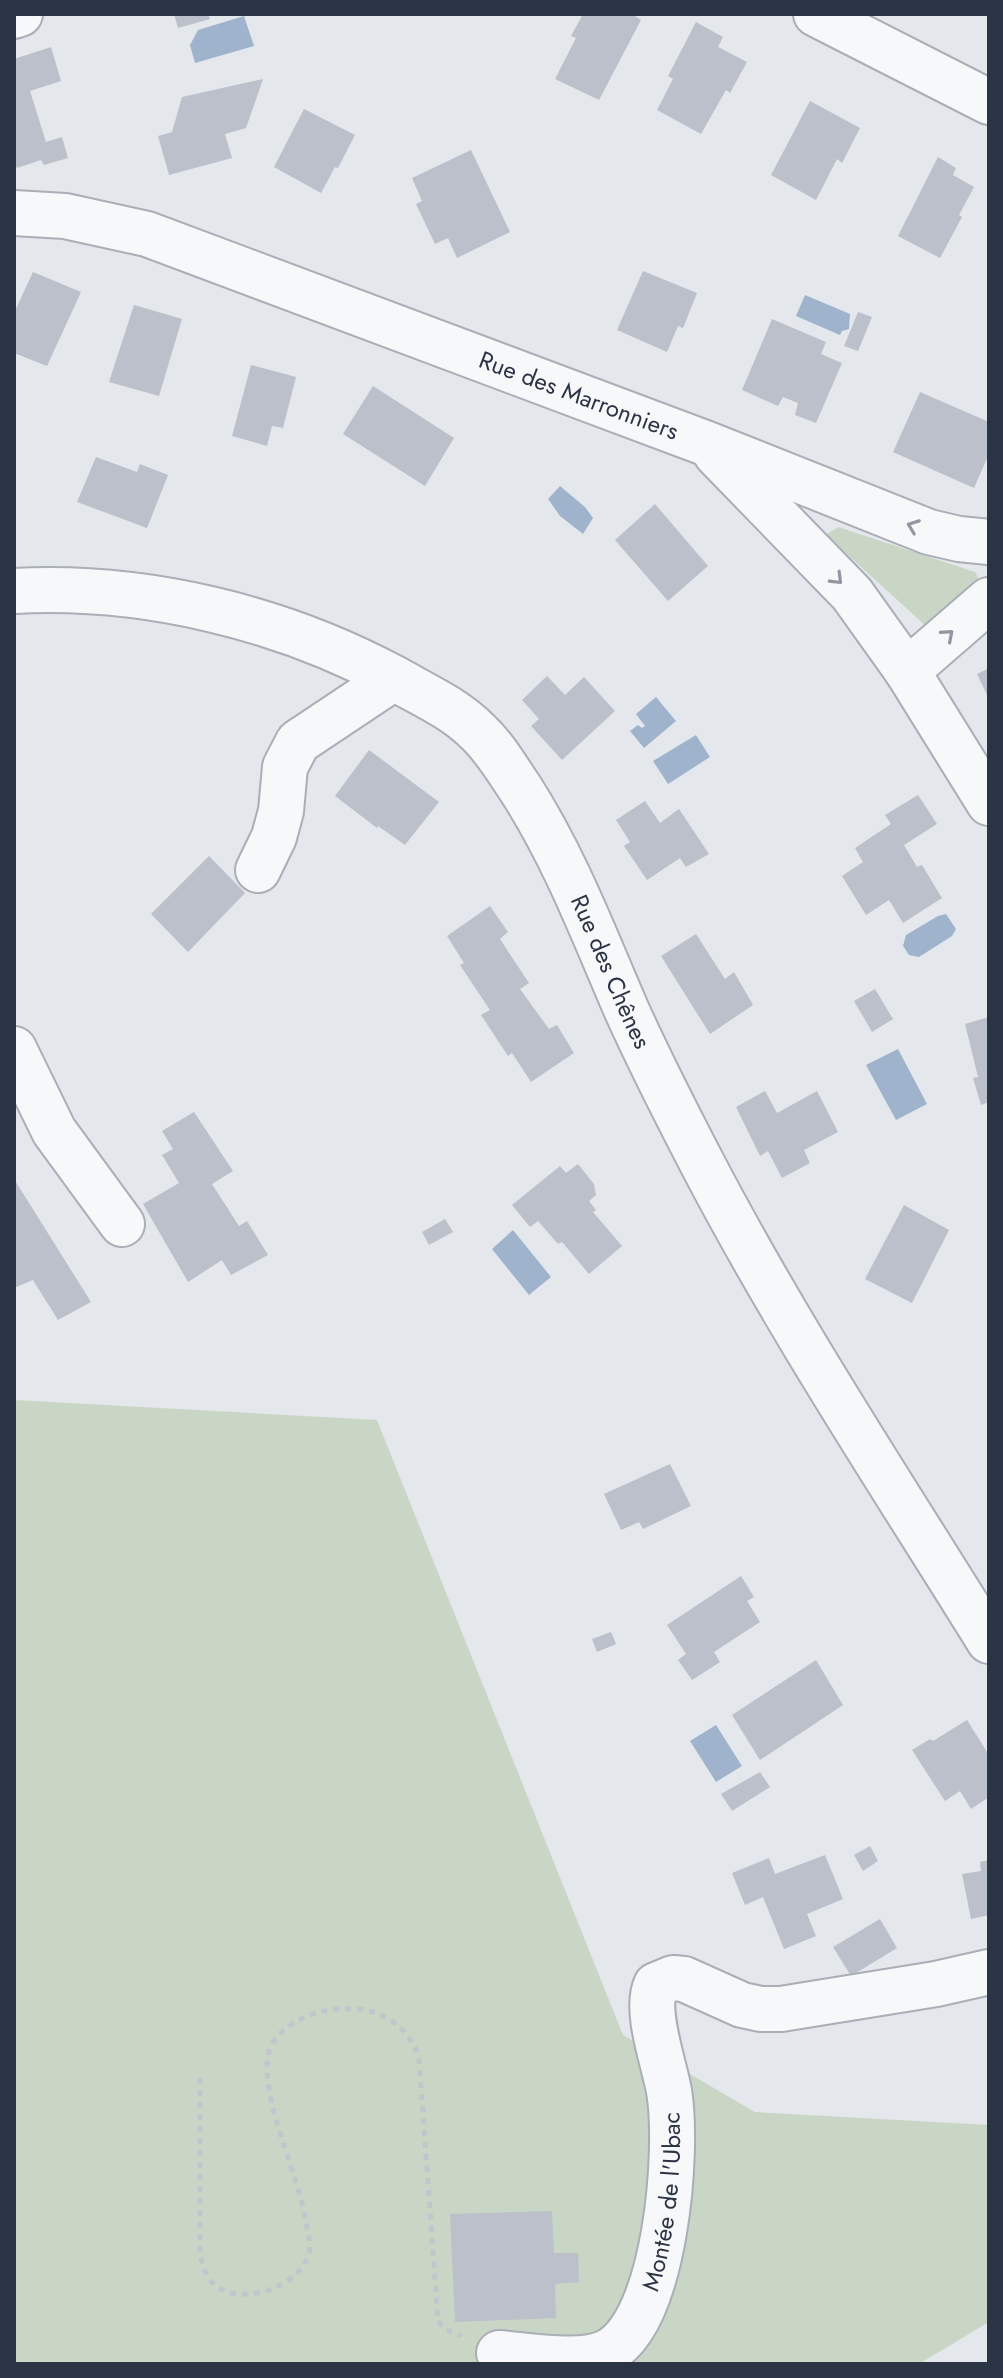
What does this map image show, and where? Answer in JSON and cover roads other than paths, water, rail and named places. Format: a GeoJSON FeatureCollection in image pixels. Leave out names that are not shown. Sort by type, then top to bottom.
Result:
{"type":"FeatureCollection","features":[{"type":"Feature","properties":{"kind":"street"},"geometry":{"type":"LineString","coordinates":[[14,16],[20,14]]}},
{"type":"Feature","properties":{"kind":"street"},"geometry":{"type":"LineString","coordinates":[[816,14],[989,102]]}},
{"type":"Feature","properties":{"kind":"street","name":"Rue des Marronniers"},"geometry":{"type":"LineString","coordinates":[[14,213],[65,216],[147,234],[705,443],[852,594],[907,671],[989,803]]}},
{"type":"Feature","properties":{"kind":"street"},"geometry":{"type":"LineString","coordinates":[[705,443],[929,532],[989,542]]}},
{"type":"Feature","properties":{"kind":"street"},"geometry":{"type":"LineString","coordinates":[[796,539],[820,490]]}},
{"type":"Feature","properties":{"kind":"street","name":"Rue des Chênes"},"geometry":{"type":"LineString","coordinates":[[14,591],[112,593],[192,606],[308,638],[440,703],[481,734],[543,825],[568,873],[629,1015],[754,1260],[989,1641]]}},
{"type":"Feature","properties":{"kind":"street"},"geometry":{"type":"LineString","coordinates":[[907,671],[989,600]]}},
{"type":"Feature","properties":{"kind":"street"},"geometry":{"type":"LineString","coordinates":[[258,870],[274,837],[281,811],[285,767],[298,742],[394,678]]}},
{"type":"Feature","properties":{"kind":"street"},"geometry":{"type":"LineString","coordinates":[[14,1049],[54,1131],[122,1224]]}},
{"type":"Feature","properties":{"kind":"street","name":"Montée de l'Ubac"},"geometry":{"type":"LineString","coordinates":[[499,2353],[586,2358],[604,2354],[622,2343],[645,2307],[665,2227],[670,2173],[669,2093],[651,2004],[656,1985],[673,1978],[684,1979],[742,2005],[781,2009],[936,1984],[989,1972]]}},
{"type":"Feature","properties":{"kind":"water"},"geometry":{"type":"Polygon","coordinates":[[[244,16],[254,46],[195,63],[190,45],[198,30],[244,16]]]}},
{"type":"Feature","properties":{"kind":"water"},"geometry":{"type":"Polygon","coordinates":[[[805,295],[850,314],[849,329],[840,335],[796,316],[805,295]]]}},
{"type":"Feature","properties":{"kind":"water"},"geometry":{"type":"Polygon","coordinates":[[[560,486],[593,518],[583,534],[560,516],[548,499],[560,486]]]}},
{"type":"Feature","properties":{"kind":"water"},"geometry":{"type":"Polygon","coordinates":[[[656,697],[676,721],[644,748],[630,731],[638,725],[642,728],[645,726],[636,714],[656,697]]]}},
{"type":"Feature","properties":{"kind":"water"},"geometry":{"type":"Polygon","coordinates":[[[696,735],[710,757],[668,784],[653,761],[696,735]]]}},
{"type":"Feature","properties":{"kind":"water"},"geometry":{"type":"Polygon","coordinates":[[[946,914],[956,929],[952,936],[919,957],[909,955],[903,946],[906,935],[946,914]]]}},
{"type":"Feature","properties":{"kind":"water"},"geometry":{"type":"Polygon","coordinates":[[[898,1049],[927,1104],[896,1120],[866,1065],[898,1049]]]}},
{"type":"Feature","properties":{"kind":"water"},"geometry":{"type":"Polygon","coordinates":[[[513,1230],[551,1277],[529,1295],[492,1249],[513,1230]]]}},
{"type":"Feature","properties":{"kind":"water"},"geometry":{"type":"Polygon","coordinates":[[[716,1725],[742,1766],[716,1782],[690,1741],[716,1725]]]}}]}
